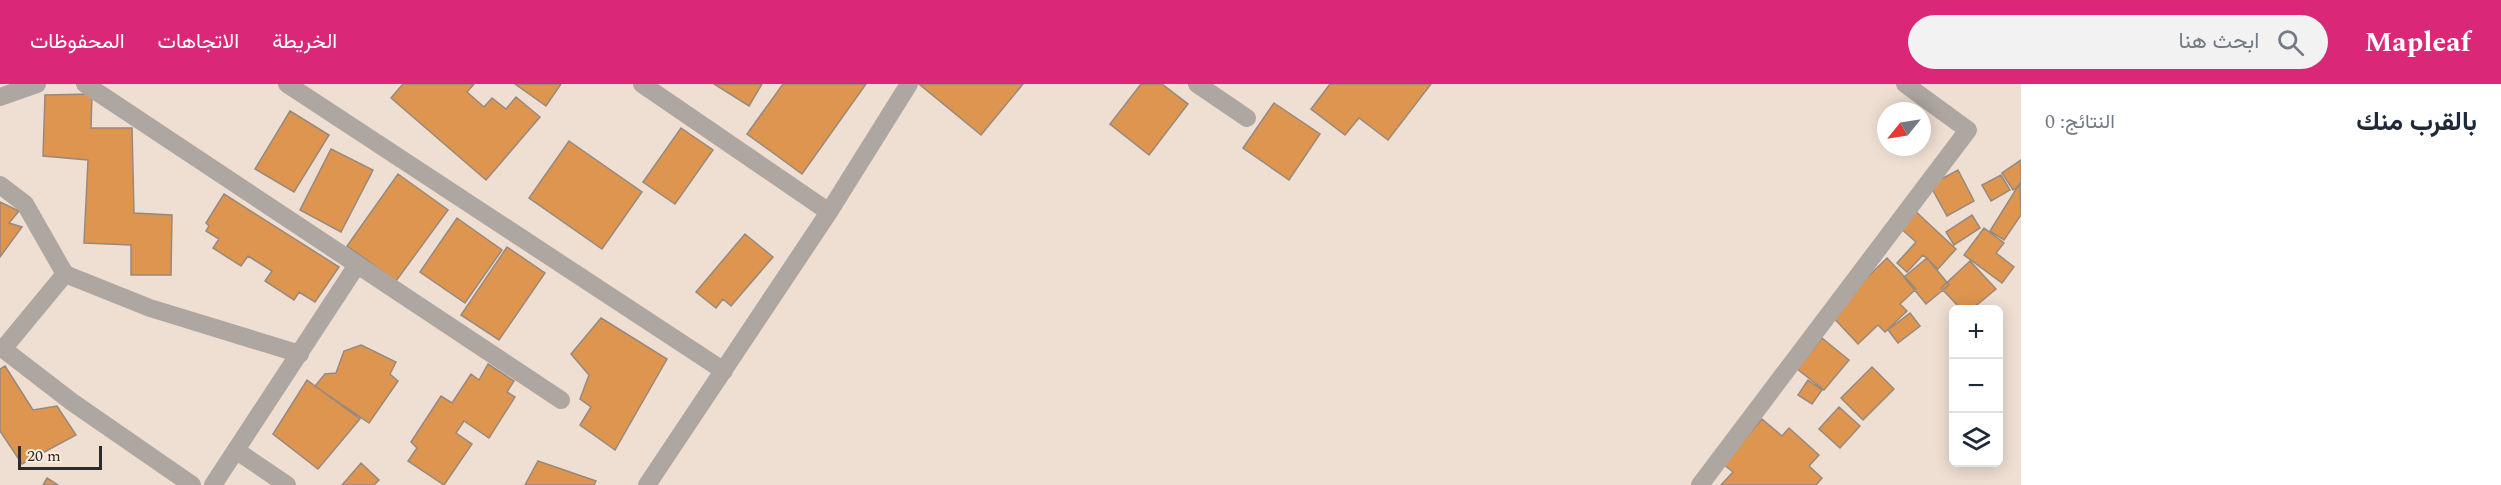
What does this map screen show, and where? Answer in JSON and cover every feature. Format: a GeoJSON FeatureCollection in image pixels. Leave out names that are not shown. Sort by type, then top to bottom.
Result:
{"type":"FeatureCollection","features":[{"type":"Feature","properties":{"kind":"street"},"geometry":{"type":"LineString","coordinates":[[0,97],[37,84]]}},
{"type":"Feature","properties":{"kind":"street"},"geometry":{"type":"LineString","coordinates":[[85,84],[561,399]]}},
{"type":"Feature","properties":{"kind":"street"},"geometry":{"type":"LineString","coordinates":[[286,84],[724,371]]}},
{"type":"Feature","properties":{"kind":"street"},"geometry":{"type":"LineString","coordinates":[[642,84],[829,212]]}},
{"type":"Feature","properties":{"kind":"street"},"geometry":{"type":"LineString","coordinates":[[647,485],[829,212],[909,84]]}},
{"type":"Feature","properties":{"kind":"street"},"geometry":{"type":"LineString","coordinates":[[1197,84],[1247,118]]}},
{"type":"Feature","properties":{"kind":"street"},"geometry":{"type":"LineString","coordinates":[[1700,485],[1968,130],[1905,84]]}},
{"type":"Feature","properties":{"kind":"street"},"geometry":{"type":"LineString","coordinates":[[0,185],[25,204],[65,274],[150,308],[300,354]]}},
{"type":"Feature","properties":{"kind":"street"},"geometry":{"type":"LineString","coordinates":[[213,485],[357,265]]}},
{"type":"Feature","properties":{"kind":"street"},"geometry":{"type":"LineString","coordinates":[[65,274],[2,350],[72,402],[192,485]]}},
{"type":"Feature","properties":{"kind":"street"},"geometry":{"type":"LineString","coordinates":[[237,451],[287,485]]}},
{"type":"Feature","properties":{"kind":"building"},"geometry":{"type":"Polygon","coordinates":[[[403,84],[474,84],[467,92],[484,107],[492,98],[506,109],[516,97],[540,117],[486,180],[391,98],[403,84]]]}},
{"type":"Feature","properties":{"kind":"building"},"geometry":{"type":"Polygon","coordinates":[[[515,84],[561,84],[546,106],[515,84]]]}},
{"type":"Feature","properties":{"kind":"building"},"geometry":{"type":"Polygon","coordinates":[[[714,84],[762,84],[749,106],[714,84]]]}},
{"type":"Feature","properties":{"kind":"building"},"geometry":{"type":"Polygon","coordinates":[[[783,84],[866,84],[802,174],[747,134],[783,84]]]}},
{"type":"Feature","properties":{"kind":"building"},"geometry":{"type":"Polygon","coordinates":[[[919,84],[1023,84],[981,135],[919,84]]]}},
{"type":"Feature","properties":{"kind":"building"},"geometry":{"type":"Polygon","coordinates":[[[1141,84],[1162,84],[1188,104],[1149,155],[1110,124],[1141,84]]]}},
{"type":"Feature","properties":{"kind":"building"},"geometry":{"type":"Polygon","coordinates":[[[1330,84],[1431,84],[1388,140],[1359,118],[1345,135],[1311,109],[1330,84]]]}},
{"type":"Feature","properties":{"kind":"building"},"geometry":{"type":"Polygon","coordinates":[[[92,94],[91,128],[132,128],[134,213],[172,215],[171,275],[131,275],[131,245],[84,243],[88,160],[43,156],[45,95],[92,94]]]}},
{"type":"Feature","properties":{"kind":"building"},"geometry":{"type":"Polygon","coordinates":[[[1274,103],[1320,134],[1289,180],[1243,148],[1274,103]]]}},
{"type":"Feature","properties":{"kind":"building"},"geometry":{"type":"Polygon","coordinates":[[[290,111],[329,135],[294,192],[255,169],[290,111]]]}},
{"type":"Feature","properties":{"kind":"building"},"geometry":{"type":"Polygon","coordinates":[[[681,128],[713,150],[675,204],[643,182],[681,128]]]}},
{"type":"Feature","properties":{"kind":"building"},"geometry":{"type":"Polygon","coordinates":[[[569,141],[642,192],[602,249],[529,198],[569,141]]]}},
{"type":"Feature","properties":{"kind":"building"},"geometry":{"type":"Polygon","coordinates":[[[331,149],[373,170],[341,232],[300,210],[331,149]]]}},
{"type":"Feature","properties":{"kind":"building"},"geometry":{"type":"Polygon","coordinates":[[[2021,160],[2021,185],[2013,190],[2002,173],[2021,160]]]}},
{"type":"Feature","properties":{"kind":"building"},"geometry":{"type":"Polygon","coordinates":[[[1958,170],[1974,201],[1947,216],[1930,185],[1958,170]]]}},
{"type":"Feature","properties":{"kind":"building"},"geometry":{"type":"Polygon","coordinates":[[[398,174],[448,210],[396,281],[347,246],[398,174]]]}},
{"type":"Feature","properties":{"kind":"building"},"geometry":{"type":"Polygon","coordinates":[[[2001,175],[2010,190],[1991,201],[1982,185],[2001,175]]]}},
{"type":"Feature","properties":{"kind":"building"},"geometry":{"type":"Polygon","coordinates":[[[2020,183],[2021,215],[2004,240],[1990,231],[2020,183]]]}},
{"type":"Feature","properties":{"kind":"building"},"geometry":{"type":"Polygon","coordinates":[[[224,194],[339,267],[315,302],[299,292],[294,300],[265,281],[272,271],[248,256],[241,266],[213,248],[219,239],[206,231],[209,226],[206,223],[224,194]]]}},
{"type":"Feature","properties":{"kind":"building"},"geometry":{"type":"Polygon","coordinates":[[[0,202],[19,211],[9,223],[22,227],[0,257],[0,202]]]}},
{"type":"Feature","properties":{"kind":"building"},"geometry":{"type":"Polygon","coordinates":[[[1913,209],[1956,249],[1938,269],[1923,255],[1907,272],[1897,263],[1916,242],[1898,226],[1913,209]]]}},
{"type":"Feature","properties":{"kind":"building"},"geometry":{"type":"Polygon","coordinates":[[[1972,215],[1980,228],[1954,245],[1946,232],[1972,215]]]}},
{"type":"Feature","properties":{"kind":"building"},"geometry":{"type":"Polygon","coordinates":[[[457,218],[502,250],[465,303],[420,272],[457,218]]]}},
{"type":"Feature","properties":{"kind":"building"},"geometry":{"type":"Polygon","coordinates":[[[1984,228],[2004,243],[1996,253],[2014,267],[2002,283],[1964,255],[1984,228]]]}},
{"type":"Feature","properties":{"kind":"building"},"geometry":{"type":"Polygon","coordinates":[[[745,234],[773,257],[731,306],[723,299],[716,308],[696,292],[745,234]]]}},
{"type":"Feature","properties":{"kind":"building"},"geometry":{"type":"Polygon","coordinates":[[[507,247],[545,273],[499,340],[461,315],[507,247]]]}},
{"type":"Feature","properties":{"kind":"building"},"geometry":{"type":"Polygon","coordinates":[[[1887,258],[1916,289],[1900,304],[1907,311],[1885,332],[1878,325],[1858,344],[1830,314],[1887,258]]]}},
{"type":"Feature","properties":{"kind":"building"},"geometry":{"type":"Polygon","coordinates":[[[1927,258],[1949,285],[1926,304],[1904,277],[1927,258]]]}},
{"type":"Feature","properties":{"kind":"building"},"geometry":{"type":"Polygon","coordinates":[[[1970,261],[1996,289],[1977,305],[1957,305],[1941,288],[1970,261]]]}},
{"type":"Feature","properties":{"kind":"building"},"geometry":{"type":"Polygon","coordinates":[[[1910,313],[1920,326],[1898,343],[1888,330],[1910,313]]]}},
{"type":"Feature","properties":{"kind":"building"},"geometry":{"type":"Polygon","coordinates":[[[601,318],[667,359],[615,450],[580,425],[591,407],[580,399],[589,375],[571,354],[601,318]]]}},
{"type":"Feature","properties":{"kind":"building"},"geometry":{"type":"Polygon","coordinates":[[[1822,338],[1849,360],[1824,390],[1797,369],[1822,338]]]}},
{"type":"Feature","properties":{"kind":"building"},"geometry":{"type":"Polygon","coordinates":[[[361,345],[396,362],[390,374],[398,381],[369,423],[315,386],[325,374],[336,373],[344,351],[361,345]]]}},
{"type":"Feature","properties":{"kind":"building"},"geometry":{"type":"Polygon","coordinates":[[[488,364],[514,381],[507,392],[515,397],[489,438],[464,421],[456,433],[472,444],[444,485],[408,461],[417,448],[411,442],[441,396],[452,403],[471,374],[479,380],[488,364]]]}},
{"type":"Feature","properties":{"kind":"building"},"geometry":{"type":"Polygon","coordinates":[[[5,366],[33,410],[57,406],[76,435],[22,464],[0,431],[0,369],[5,366]]]}},
{"type":"Feature","properties":{"kind":"building"},"geometry":{"type":"Polygon","coordinates":[[[1872,367],[1894,389],[1863,420],[1841,398],[1872,367]]]}},
{"type":"Feature","properties":{"kind":"building"},"geometry":{"type":"Polygon","coordinates":[[[307,380],[360,419],[318,469],[273,434],[307,380]]]}},
{"type":"Feature","properties":{"kind":"building"},"geometry":{"type":"Polygon","coordinates":[[[1808,380],[1822,390],[1812,404],[1798,395],[1808,380]]]}},
{"type":"Feature","properties":{"kind":"building"},"geometry":{"type":"Polygon","coordinates":[[[1839,407],[1860,426],[1840,448],[1819,429],[1839,407]]]}},
{"type":"Feature","properties":{"kind":"building"},"geometry":{"type":"Polygon","coordinates":[[[1762,419],[1782,436],[1789,428],[1819,455],[1809,466],[1822,478],[1816,485],[1721,485],[1733,472],[1723,464],[1762,419]]]}},
{"type":"Feature","properties":{"kind":"building"},"geometry":{"type":"Polygon","coordinates":[[[538,461],[596,481],[594,485],[525,485],[538,461]]]}},
{"type":"Feature","properties":{"kind":"building"},"geometry":{"type":"Polygon","coordinates":[[[361,463],[379,480],[374,485],[342,485],[361,463]]]}},
{"type":"Feature","properties":{"kind":"building"},"geometry":{"type":"Polygon","coordinates":[[[47,478],[58,485],[43,485],[47,478]]]}}]}
